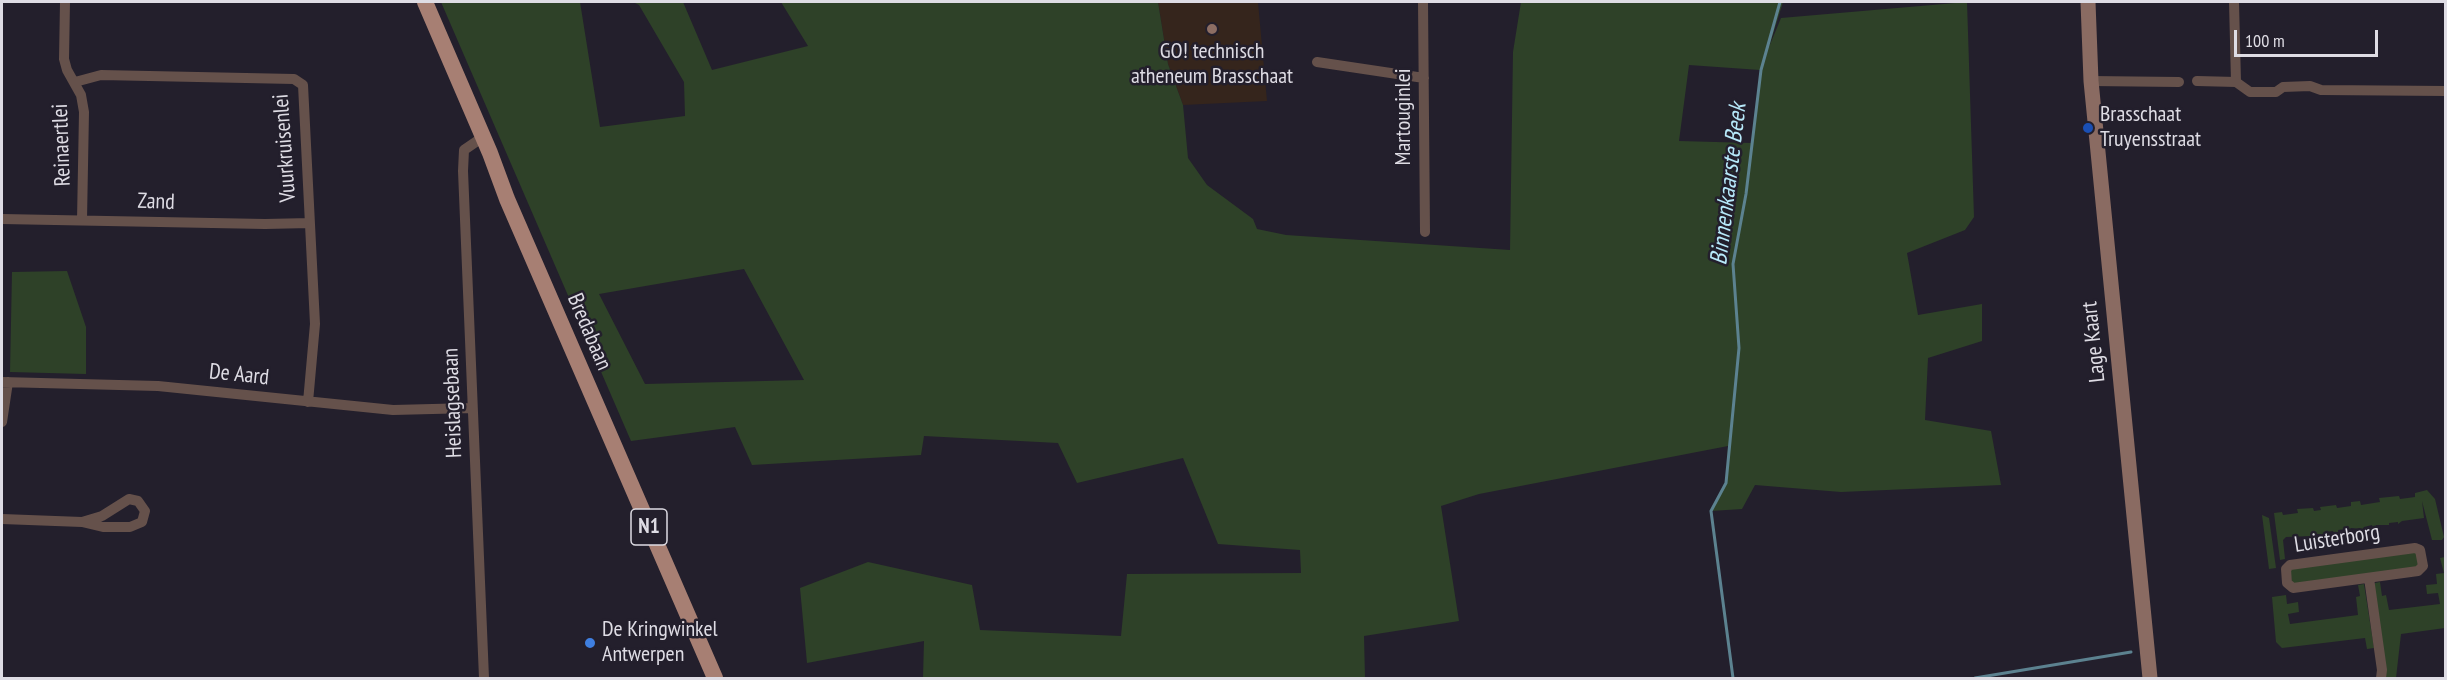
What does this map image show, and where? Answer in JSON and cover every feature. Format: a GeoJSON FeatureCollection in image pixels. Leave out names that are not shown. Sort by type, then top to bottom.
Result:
{"type":"FeatureCollection","features":[{"type":"Feature","properties":{"kind":"main road","name":"Bredabaan"},"geometry":{"type":"LineString","coordinates":[[425,2],[507,199],[715,678]]}},
{"type":"Feature","properties":{"kind":"street","name":"Reinaertlei"},"geometry":{"type":"LineString","coordinates":[[65,2],[64,59],[67,70],[81,96],[84,112],[82,220]]}},
{"type":"Feature","properties":{"kind":"street","name":"Martouginlei"},"geometry":{"type":"LineString","coordinates":[[1423,2],[1425,232]]}},
{"type":"Feature","properties":{"kind":"street","name":"Lage Kaart"},"geometry":{"type":"LineString","coordinates":[[2088,2],[2091,81],[2150,678]]}},
{"type":"Feature","properties":{"kind":"street"},"geometry":{"type":"LineString","coordinates":[[2234,2],[2236,82]]}},
{"type":"Feature","properties":{"kind":"street"},"geometry":{"type":"LineString","coordinates":[[1317,62],[1424,78]]}},
{"type":"Feature","properties":{"kind":"street","name":"Vuurkruisenlei"},"geometry":{"type":"LineString","coordinates":[[75,82],[101,75],[299,81],[303,85],[315,324],[308,402]]}},
{"type":"Feature","properties":{"kind":"street"},"geometry":{"type":"LineString","coordinates":[[2091,81],[2179,82]]}},
{"type":"Feature","properties":{"kind":"street"},"geometry":{"type":"LineString","coordinates":[[2197,81],[2236,82],[2250,92],[2276,92],[2283,87],[2310,86],[2321,90],[2445,91]]}},
{"type":"Feature","properties":{"kind":"street","name":"Heislagsebaan"},"geometry":{"type":"LineString","coordinates":[[483,137],[468,146],[463,156],[484,678]]}},
{"type":"Feature","properties":{"kind":"street","name":"Zand"},"geometry":{"type":"LineString","coordinates":[[2,219],[310,223]]}},
{"type":"Feature","properties":{"kind":"street"},"geometry":{"type":"LineString","coordinates":[[2,422],[5,382]]}},
{"type":"Feature","properties":{"kind":"street","name":"De Aard"},"geometry":{"type":"LineString","coordinates":[[5,382],[158,386],[393,410],[472,408]]}},
{"type":"Feature","properties":{"kind":"street"},"geometry":{"type":"LineString","coordinates":[[2,519],[82,522],[103,527],[135,527],[142,522],[145,511],[138,501],[129,499],[102,516],[82,522]]}},
{"type":"Feature","properties":{"kind":"street","name":"Luisterborg"},"geometry":{"type":"LineString","coordinates":[[2415,548],[2420,550],[2423,566],[2420,571],[2369,578],[2293,588],[2288,585],[2286,569],[2290,565],[2415,548]]}},
{"type":"Feature","properties":{"kind":"street","name":"Luisterborg"},"geometry":{"type":"LineString","coordinates":[[2369,578],[2382,670],[2381,678]]}},
{"type":"Feature","properties":{"kind":"shaded area","name":"GO! technisch atheneum Brasschaat"},"geometry":{"type":"Polygon","coordinates":[[[1158,2],[1258,2],[1267,101],[1183,105],[1168,64],[1158,2]]]}},
{"type":"Feature","properties":{"kind":"green space"},"geometry":{"type":"Polygon","coordinates":[[[441,2],[580,2],[600,127],[685,116],[684,82],[639,5],[633,2],[683,2],[712,70],[808,46],[781,2],[1158,2],[1168,64],[1183,105],[1188,158],[1207,185],[1253,219],[1257,229],[1286,235],[1510,250],[1513,52],[1521,2],[1783,2],[1769,47],[1781,18],[1967,2],[1974,217],[1965,230],[1907,253],[1918,315],[1982,304],[1982,341],[1928,358],[1925,420],[1991,431],[2001,485],[1841,492],[1755,485],[1742,509],[1711,511],[1726,483],[1728,446],[1479,494],[1441,506],[1459,621],[1364,636],[1365,678],[923,678],[924,641],[807,663],[800,588],[868,562],[972,585],[980,630],[1121,636],[1127,574],[1301,573],[1300,550],[1218,544],[1183,458],[1077,483],[1058,443],[924,436],[921,455],[752,465],[735,427],[631,441],[441,2]],[[1689,65],[1679,141],[1752,143],[1760,70],[1689,65]],[[744,269],[599,294],[645,384],[804,380],[744,269]]]}},
{"type":"Feature","properties":{"kind":"green space"},"geometry":{"type":"Polygon","coordinates":[[[67,271],[86,327],[86,374],[10,372],[12,272],[67,271]]]}},
{"type":"Feature","properties":{"kind":"green space"},"geometry":{"type":"Polygon","coordinates":[[[2427,490],[2435,499],[2444,537],[2442,540],[2432,540],[2422,501],[2424,518],[2402,521],[2398,524],[2398,522],[2376,525],[2373,528],[2372,525],[2363,529],[2351,528],[2334,533],[2333,531],[2325,532],[2325,534],[2312,534],[2312,536],[2286,537],[2283,540],[2285,559],[2280,560],[2274,513],[2282,512],[2283,515],[2298,513],[2297,509],[2313,508],[2314,511],[2321,510],[2320,507],[2336,505],[2337,508],[2351,506],[2351,502],[2360,501],[2361,505],[2380,502],[2379,498],[2415,497],[2415,493],[2427,490]]]}},
{"type":"Feature","properties":{"kind":"green space"},"geometry":{"type":"Polygon","coordinates":[[[2262,515],[2269,518],[2276,568],[2269,569],[2262,515]]]}},
{"type":"Feature","properties":{"kind":"green space"},"geometry":{"type":"Polygon","coordinates":[[[2416,551],[2419,567],[2292,585],[2290,568],[2416,551]]]}},
{"type":"Feature","properties":{"kind":"green space"},"geometry":{"type":"Polygon","coordinates":[[[2445,557],[2445,628],[2401,634],[2396,678],[2384,678],[2375,583],[2380,582],[2382,596],[2386,595],[2389,610],[2440,604],[2438,593],[2427,594],[2426,585],[2437,584],[2436,574],[2444,573],[2440,558],[2445,557]]]}},
{"type":"Feature","properties":{"kind":"green space"},"geometry":{"type":"Polygon","coordinates":[[[2364,584],[2374,648],[2367,649],[2365,638],[2282,648],[2276,642],[2272,597],[2286,595],[2287,604],[2298,602],[2299,612],[2288,614],[2290,624],[2358,615],[2356,597],[2360,596],[2358,585],[2364,584]]]}},
{"type":"Feature","properties":{"kind":"waterway","name":"Binnenkaarste Beek"},"geometry":{"type":"LineString","coordinates":[[1733,678],[1711,511],[1726,483],[1739,348],[1733,264],[1746,194],[1761,70],[1780,2]]}},
{"type":"Feature","properties":{"kind":"waterway"},"geometry":{"type":"LineString","coordinates":[[1975,678],[2131,652]]}},
{"type":"Feature","properties":{"kind":"place","name":"GO! technisch atheneum Brasschaat"},"geometry":{"type":"Point","coordinates":[1212,29]}},
{"type":"Feature","properties":{"kind":"place","name":"Brasschaat Truyensstraat"},"geometry":{"type":"Point","coordinates":[2088,128]}},
{"type":"Feature","properties":{"kind":"place","name":"De Kringwinkel Antwerpen"},"geometry":{"type":"Point","coordinates":[590,643]}}]}
